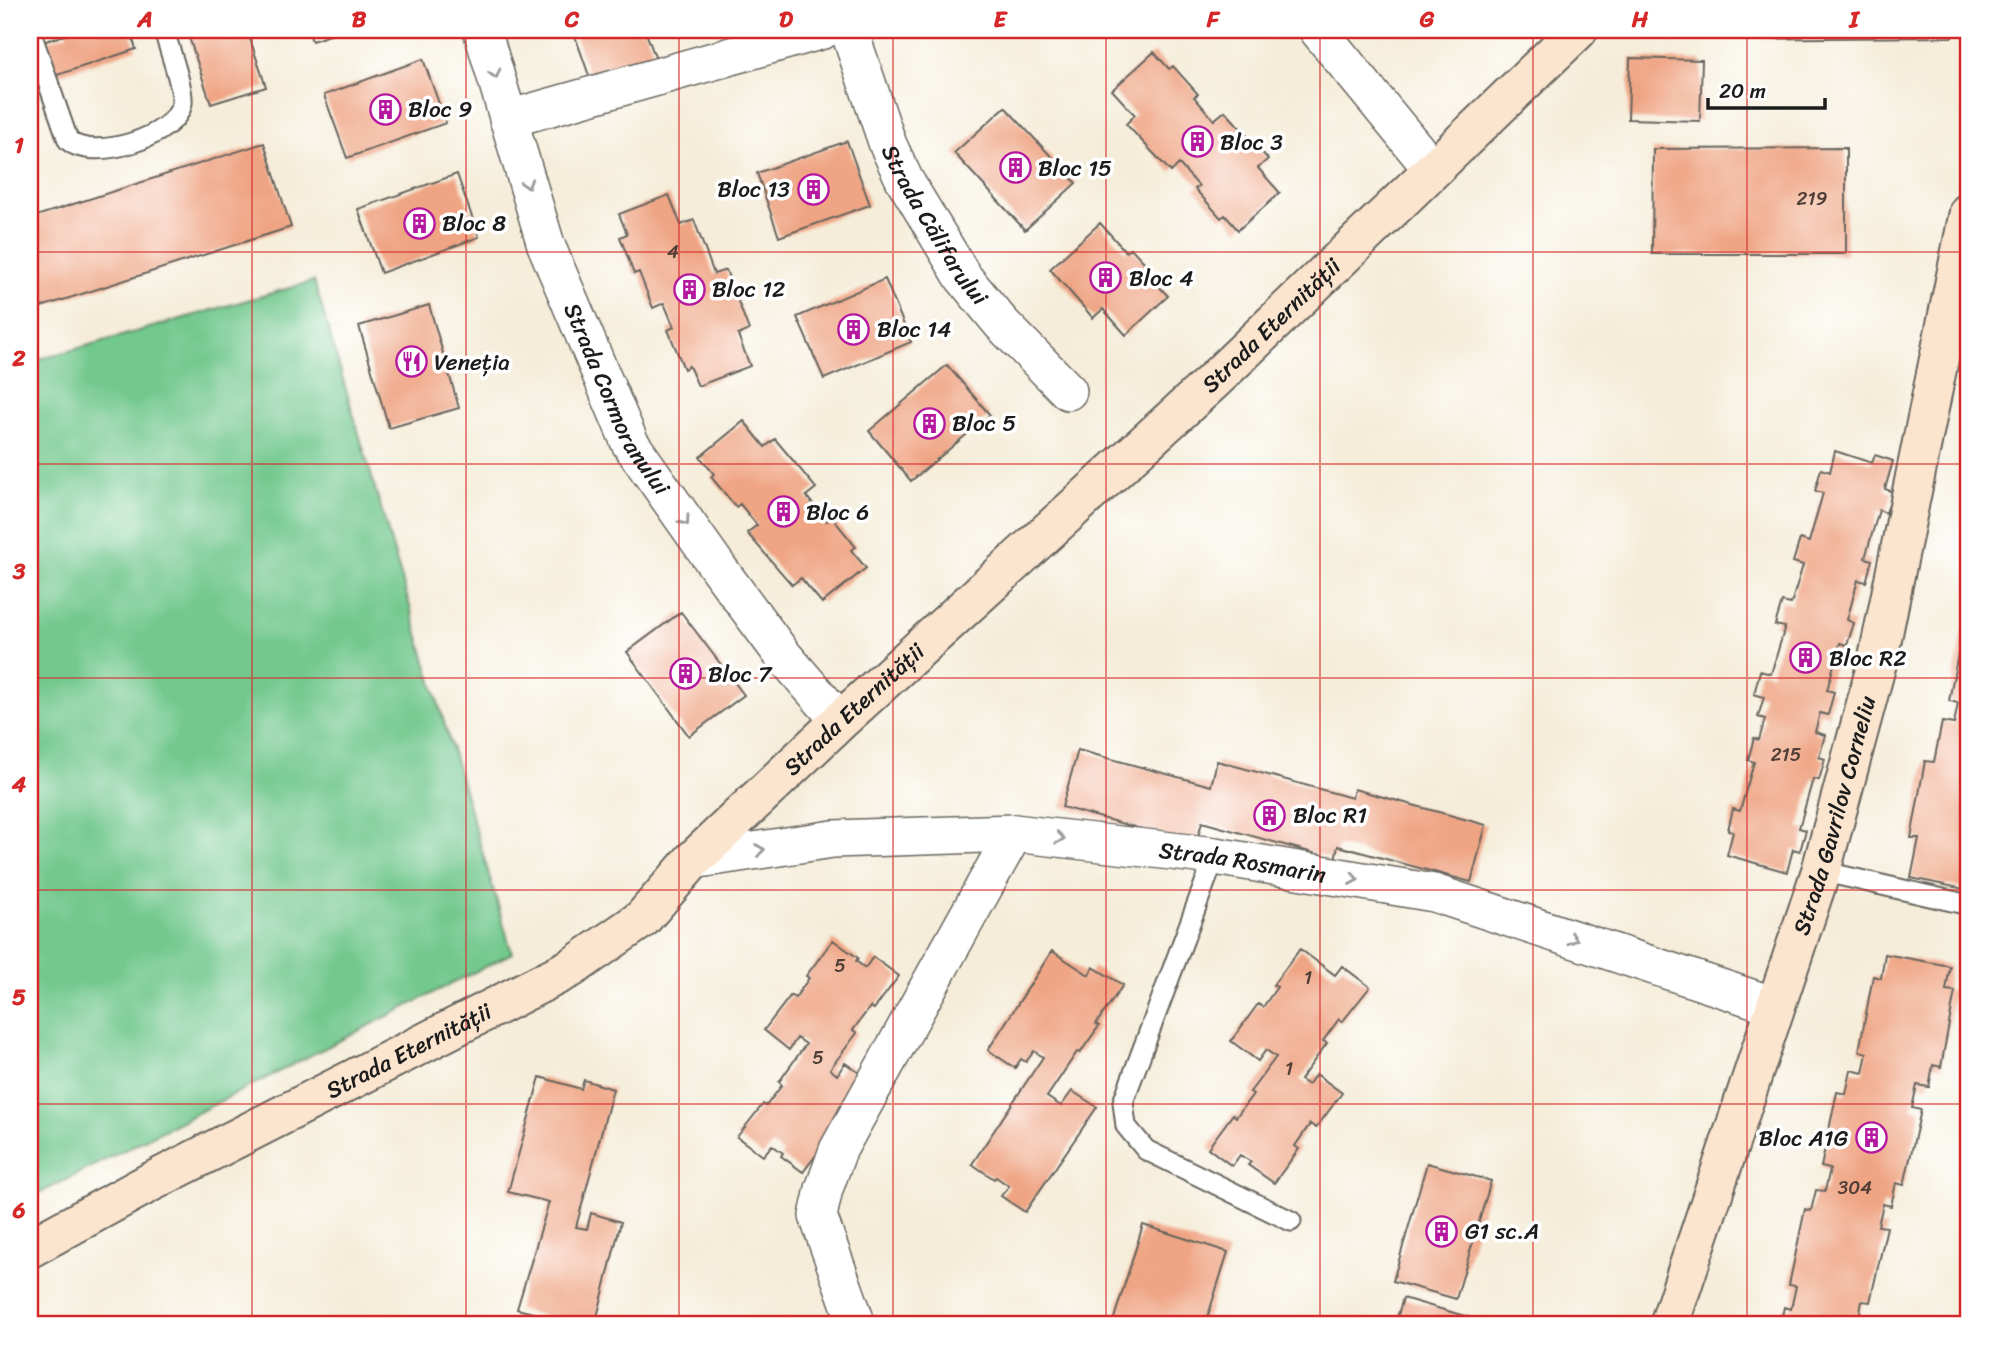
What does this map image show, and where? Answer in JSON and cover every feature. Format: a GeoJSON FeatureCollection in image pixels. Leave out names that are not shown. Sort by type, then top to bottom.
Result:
{"type":"FeatureCollection","features":[{"type":"Feature","properties":{"kind":"street","name":"Strada Cormoranului"},"geometry":{"type":"LineString","coordinates":[[482,30],[546,245],[630,443],[782,654],[841,721]]}},
{"type":"Feature","properties":{"kind":"street"},"geometry":{"type":"LineString","coordinates":[[508,119],[823,30]]}},
{"type":"Feature","properties":{"kind":"street","name":"Strada Călifarului"},"geometry":{"type":"LineString","coordinates":[[849,30],[888,145],[904,178],[963,277],[1001,323],[1068,391]]}},
{"type":"Feature","properties":{"kind":"street"},"geometry":{"type":"LineString","coordinates":[[1318,30],[1433,170]]}},
{"type":"Feature","properties":{"kind":"street","name":"Strada Eternității"},"geometry":{"type":"LineString","coordinates":[[30,1248],[149,1183],[571,968],[642,919],[692,860],[1211,383],[1578,30]]}},
{"type":"Feature","properties":{"kind":"street","name":"Strada Gavrilov Corneliu"},"geometry":{"type":"LineString","coordinates":[[1669,1325],[1821,871],[1877,663],[1969,212]]}},
{"type":"Feature","properties":{"kind":"street"},"geometry":{"type":"LineString","coordinates":[[857,1325],[818,1216],[824,1189],[838,1150],[1013,833]]}},
{"type":"Feature","properties":{"kind":"street","name":"Strada Rosmarin"},"geometry":{"type":"LineString","coordinates":[[692,860],[834,839],[1013,833],[1215,856],[1434,893],[1776,1006]]}},
{"type":"Feature","properties":{"kind":"lane"},"geometry":{"type":"LineString","coordinates":[[30,30],[68,140],[75,146],[99,150],[139,141],[163,130],[175,120],[182,102],[164,30]]}},
{"type":"Feature","properties":{"kind":"lane"},"geometry":{"type":"LineString","coordinates":[[1215,856],[1123,1102],[1126,1126],[1146,1150],[1292,1221]]}},
{"type":"Feature","properties":{"kind":"lane"},"geometry":{"type":"LineString","coordinates":[[1821,871],[1969,905]]}},
{"type":"Feature","properties":{"kind":"green space"},"geometry":{"type":"Polygon","coordinates":[[[314,281],[512,953],[30,1198],[30,362],[314,281]]]}},
{"type":"Feature","properties":{"kind":"building"},"geometry":{"type":"Polygon","coordinates":[[[66,30],[130,30],[136,49],[54,76],[43,42],[68,34],[66,30]]]}},
{"type":"Feature","properties":{"kind":"building"},"geometry":{"type":"Polygon","coordinates":[[[200,30],[247,30],[266,87],[211,104],[188,34],[200,30]]]}},
{"type":"Feature","properties":{"kind":"building"},"geometry":{"type":"Polygon","coordinates":[[[308,30],[345,30],[312,41],[308,30]]]}},
{"type":"Feature","properties":{"kind":"building"},"geometry":{"type":"Polygon","coordinates":[[[573,30],[645,30],[658,65],[593,87],[573,30]]]}},
{"type":"Feature","properties":{"kind":"building"},"geometry":{"type":"Polygon","coordinates":[[[727,30],[780,30],[733,47],[727,30]]]}},
{"type":"Feature","properties":{"kind":"building"},"geometry":{"type":"Polygon","coordinates":[[[1722,30],[1952,30],[1952,37],[1722,39],[1722,30]]]}},
{"type":"Feature","properties":{"kind":"building","name":"Bloc 3"},"geometry":{"type":"Polygon","coordinates":[[[1154,52],[1169,69],[1173,66],[1198,94],[1194,97],[1214,120],[1225,111],[1268,159],[1258,168],[1280,193],[1238,230],[1225,215],[1221,218],[1195,189],[1199,186],[1179,164],[1171,172],[1126,124],[1135,115],[1112,90],[1154,52]]]}},
{"type":"Feature","properties":{"kind":"building"},"geometry":{"type":"Polygon","coordinates":[[[1630,58],[1702,60],[1700,121],[1628,119],[1630,58]]]}},
{"type":"Feature","properties":{"kind":"building","name":"Bloc 9"},"geometry":{"type":"Polygon","coordinates":[[[423,59],[446,123],[347,158],[324,95],[423,59]]]}},
{"type":"Feature","properties":{"kind":"building","name":"Bloc 15"},"geometry":{"type":"Polygon","coordinates":[[[1005,107],[1076,183],[1025,230],[954,153],[1005,107]]]}},
{"type":"Feature","properties":{"kind":"building","name":"Bloc 13"},"geometry":{"type":"Polygon","coordinates":[[[847,141],[870,205],[779,237],[757,173],[847,141]]]}},
{"type":"Feature","properties":{"kind":"building"},"geometry":{"type":"Polygon","coordinates":[[[264,143],[291,227],[35,309],[30,293],[30,218],[264,143]]]}},
{"type":"Feature","properties":{"kind":"building"},"geometry":{"type":"Polygon","coordinates":[[[1846,148],[1846,254],[1652,254],[1653,149],[1846,148]]]}},
{"type":"Feature","properties":{"kind":"building","name":"Bloc 8"},"geometry":{"type":"Polygon","coordinates":[[[457,174],[479,237],[381,273],[358,209],[457,174]]]}},
{"type":"Feature","properties":{"kind":"building","name":"Bloc 12"},"geometry":{"type":"Polygon","coordinates":[[[669,195],[681,225],[694,220],[714,274],[726,270],[749,330],[738,335],[750,366],[698,386],[689,366],[684,369],[668,330],[674,327],[664,303],[653,308],[639,272],[634,274],[620,237],[627,234],[619,214],[669,195]]]}},
{"type":"Feature","properties":{"kind":"building","name":"Bloc 4"},"geometry":{"type":"Polygon","coordinates":[[[1100,223],[1126,252],[1131,248],[1157,276],[1153,280],[1168,296],[1126,335],[1103,309],[1093,318],[1050,269],[1100,223]]]}},
{"type":"Feature","properties":{"kind":"building","name":"Bloc 14"},"geometry":{"type":"Polygon","coordinates":[[[885,279],[911,342],[824,379],[797,317],[885,279]]]}},
{"type":"Feature","properties":{"kind":"building"},"geometry":{"type":"Polygon","coordinates":[[[429,305],[459,408],[389,428],[359,326],[429,305]]]}},
{"type":"Feature","properties":{"kind":"building","name":"Bloc 5"},"geometry":{"type":"Polygon","coordinates":[[[947,365],[990,415],[911,481],[869,431],[947,365]]]}},
{"type":"Feature","properties":{"kind":"building","name":"Bloc 6"},"geometry":{"type":"Polygon","coordinates":[[[744,421],[765,447],[775,439],[816,488],[806,496],[827,521],[831,516],[856,547],[851,550],[866,568],[822,603],[801,578],[792,585],[747,533],[757,525],[740,504],[736,507],[711,477],[714,474],[700,457],[744,421]]]}},
{"type":"Feature","properties":{"kind":"building","name":"Bloc R2"},"geometry":{"type":"Polygon","coordinates":[[[1835,451],[1872,463],[1875,455],[1893,461],[1885,489],[1893,492],[1886,513],[1879,510],[1865,558],[1872,560],[1866,582],[1858,580],[1847,620],[1854,623],[1847,645],[1840,643],[1827,690],[1834,692],[1828,715],[1820,713],[1815,732],[1825,735],[1819,757],[1825,759],[1819,780],[1813,779],[1799,828],[1806,830],[1800,851],[1793,849],[1787,872],[1727,855],[1733,832],[1728,830],[1733,809],[1740,811],[1754,762],[1748,760],[1754,738],[1759,740],[1765,719],[1758,717],[1764,697],[1754,694],[1760,671],[1771,674],[1785,627],[1775,625],[1782,602],[1791,604],[1803,565],[1793,562],[1800,539],[1809,542],[1823,493],[1815,491],[1821,469],[1830,472],[1835,451]]]}},
{"type":"Feature","properties":{"kind":"building","name":"Bloc 7"},"geometry":{"type":"Polygon","coordinates":[[[681,612],[744,695],[689,736],[627,652],[681,612]]]}},
{"type":"Feature","properties":{"kind":"building"},"geometry":{"type":"Polygon","coordinates":[[[1963,627],[1969,628],[1969,890],[1911,878],[1919,838],[1911,838],[1925,761],[1934,762],[1942,722],[1954,724],[1958,703],[1949,701],[1963,627]]]}},
{"type":"Feature","properties":{"kind":"building","name":"Bloc R1"},"geometry":{"type":"Polygon","coordinates":[[[1078,750],[1211,786],[1217,761],[1352,798],[1354,789],[1486,825],[1471,882],[1338,846],[1335,859],[1202,822],[1196,844],[1062,807],[1078,750]]]}},
{"type":"Feature","properties":{"kind":"building"},"geometry":{"type":"Polygon","coordinates":[[[833,940],[858,958],[856,961],[865,968],[873,957],[899,976],[874,1009],[870,1007],[853,1030],[857,1033],[830,1069],[837,1075],[845,1063],[871,1081],[840,1114],[825,1135],[829,1138],[803,1172],[781,1156],[783,1153],[772,1145],[763,1156],[737,1137],[782,1085],[779,1082],[806,1044],[797,1038],[789,1050],[764,1030],[791,995],[795,998],[809,978],[806,976],[833,940]]]}},
{"type":"Feature","properties":{"kind":"building"},"geometry":{"type":"Polygon","coordinates":[[[1300,949],[1335,975],[1342,966],[1370,987],[1342,1022],[1339,1019],[1323,1041],[1327,1043],[1300,1080],[1308,1085],[1316,1074],[1342,1093],[1316,1128],[1310,1124],[1295,1146],[1299,1149],[1274,1183],[1248,1165],[1251,1162],[1240,1155],[1232,1166],[1208,1148],[1233,1114],[1236,1117],[1253,1094],[1250,1092],[1276,1057],[1266,1050],[1258,1061],[1231,1041],[1258,1004],[1263,1007],[1277,987],[1273,985],[1300,949]]]}},
{"type":"Feature","properties":{"kind":"building"},"geometry":{"type":"Polygon","coordinates":[[[1052,951],[1089,975],[1093,967],[1123,985],[1096,1024],[1099,1026],[1080,1053],[1077,1052],[1047,1097],[1061,1106],[1072,1091],[1097,1107],[1025,1212],[1001,1196],[1009,1186],[972,1164],[1043,1057],[1034,1051],[1026,1062],[1021,1059],[1015,1068],[988,1050],[1052,951]]]}},
{"type":"Feature","properties":{"kind":"building","name":"Bloc A1G"},"geometry":{"type":"Polygon","coordinates":[[[1885,954],[1950,966],[1946,990],[1955,991],[1941,1067],[1933,1065],[1929,1087],[1917,1085],[1912,1108],[1921,1110],[1904,1185],[1896,1183],[1891,1206],[1883,1204],[1878,1226],[1887,1227],[1870,1302],[1862,1301],[1858,1324],[1780,1325],[1784,1307],[1791,1309],[1796,1286],[1789,1285],[1805,1209],[1811,1211],[1816,1190],[1825,1191],[1830,1169],[1821,1167],[1837,1092],[1846,1094],[1851,1070],[1863,1073],[1867,1053],[1859,1051],[1873,976],[1881,978],[1885,954]]]}},
{"type":"Feature","properties":{"kind":"building"},"geometry":{"type":"Polygon","coordinates":[[[540,1077],[581,1089],[584,1080],[613,1089],[576,1227],[587,1229],[591,1213],[621,1222],[595,1325],[560,1325],[561,1320],[517,1309],[549,1202],[508,1192],[540,1077]]]}},
{"type":"Feature","properties":{"kind":"building","name":"G1 sc.A"},"geometry":{"type":"Polygon","coordinates":[[[1427,1163],[1491,1181],[1456,1299],[1393,1281],[1427,1163]]]}},
{"type":"Feature","properties":{"kind":"building"},"geometry":{"type":"Polygon","coordinates":[[[1143,1225],[1228,1252],[1205,1325],[1112,1325],[1143,1225]]]}},
{"type":"Feature","properties":{"kind":"building"},"geometry":{"type":"Polygon","coordinates":[[[1403,1298],[1468,1317],[1466,1325],[1395,1325],[1403,1298]]]}},
{"type":"Feature","properties":{"kind":"place","name":"Bloc 9"},"geometry":{"type":"Point","coordinates":[385,109]}},
{"type":"Feature","properties":{"kind":"place","name":"Bloc 3"},"geometry":{"type":"Point","coordinates":[1197,142]}},
{"type":"Feature","properties":{"kind":"place","name":"Bloc 15"},"geometry":{"type":"Point","coordinates":[1015,168]}},
{"type":"Feature","properties":{"kind":"place","name":"Bloc 13"},"geometry":{"type":"Point","coordinates":[813,189]}},
{"type":"Feature","properties":{"kind":"place","name":"Bloc 8"},"geometry":{"type":"Point","coordinates":[419,223]}},
{"type":"Feature","properties":{"kind":"place","name":"Bloc 4"},"geometry":{"type":"Point","coordinates":[1106,278]}},
{"type":"Feature","properties":{"kind":"place","name":"Bloc 12"},"geometry":{"type":"Point","coordinates":[689,289]}},
{"type":"Feature","properties":{"kind":"place","name":"Bloc 14"},"geometry":{"type":"Point","coordinates":[854,329]}},
{"type":"Feature","properties":{"kind":"place","name":"Veneția"},"geometry":{"type":"Point","coordinates":[411,362]}},
{"type":"Feature","properties":{"kind":"place","name":"Bloc 5"},"geometry":{"type":"Point","coordinates":[929,423]}},
{"type":"Feature","properties":{"kind":"place","name":"Bloc 6"},"geometry":{"type":"Point","coordinates":[783,512]}},
{"type":"Feature","properties":{"kind":"place","name":"Bloc R2"},"geometry":{"type":"Point","coordinates":[1806,658]}},
{"type":"Feature","properties":{"kind":"place","name":"Bloc 7"},"geometry":{"type":"Point","coordinates":[685,674]}},
{"type":"Feature","properties":{"kind":"place","name":"Bloc R1"},"geometry":{"type":"Point","coordinates":[1270,815]}},
{"type":"Feature","properties":{"kind":"place","name":"Bloc A1G"},"geometry":{"type":"Point","coordinates":[1871,1138]}},
{"type":"Feature","properties":{"kind":"place","name":"G1 sc.A"},"geometry":{"type":"Point","coordinates":[1442,1231]}}]}
